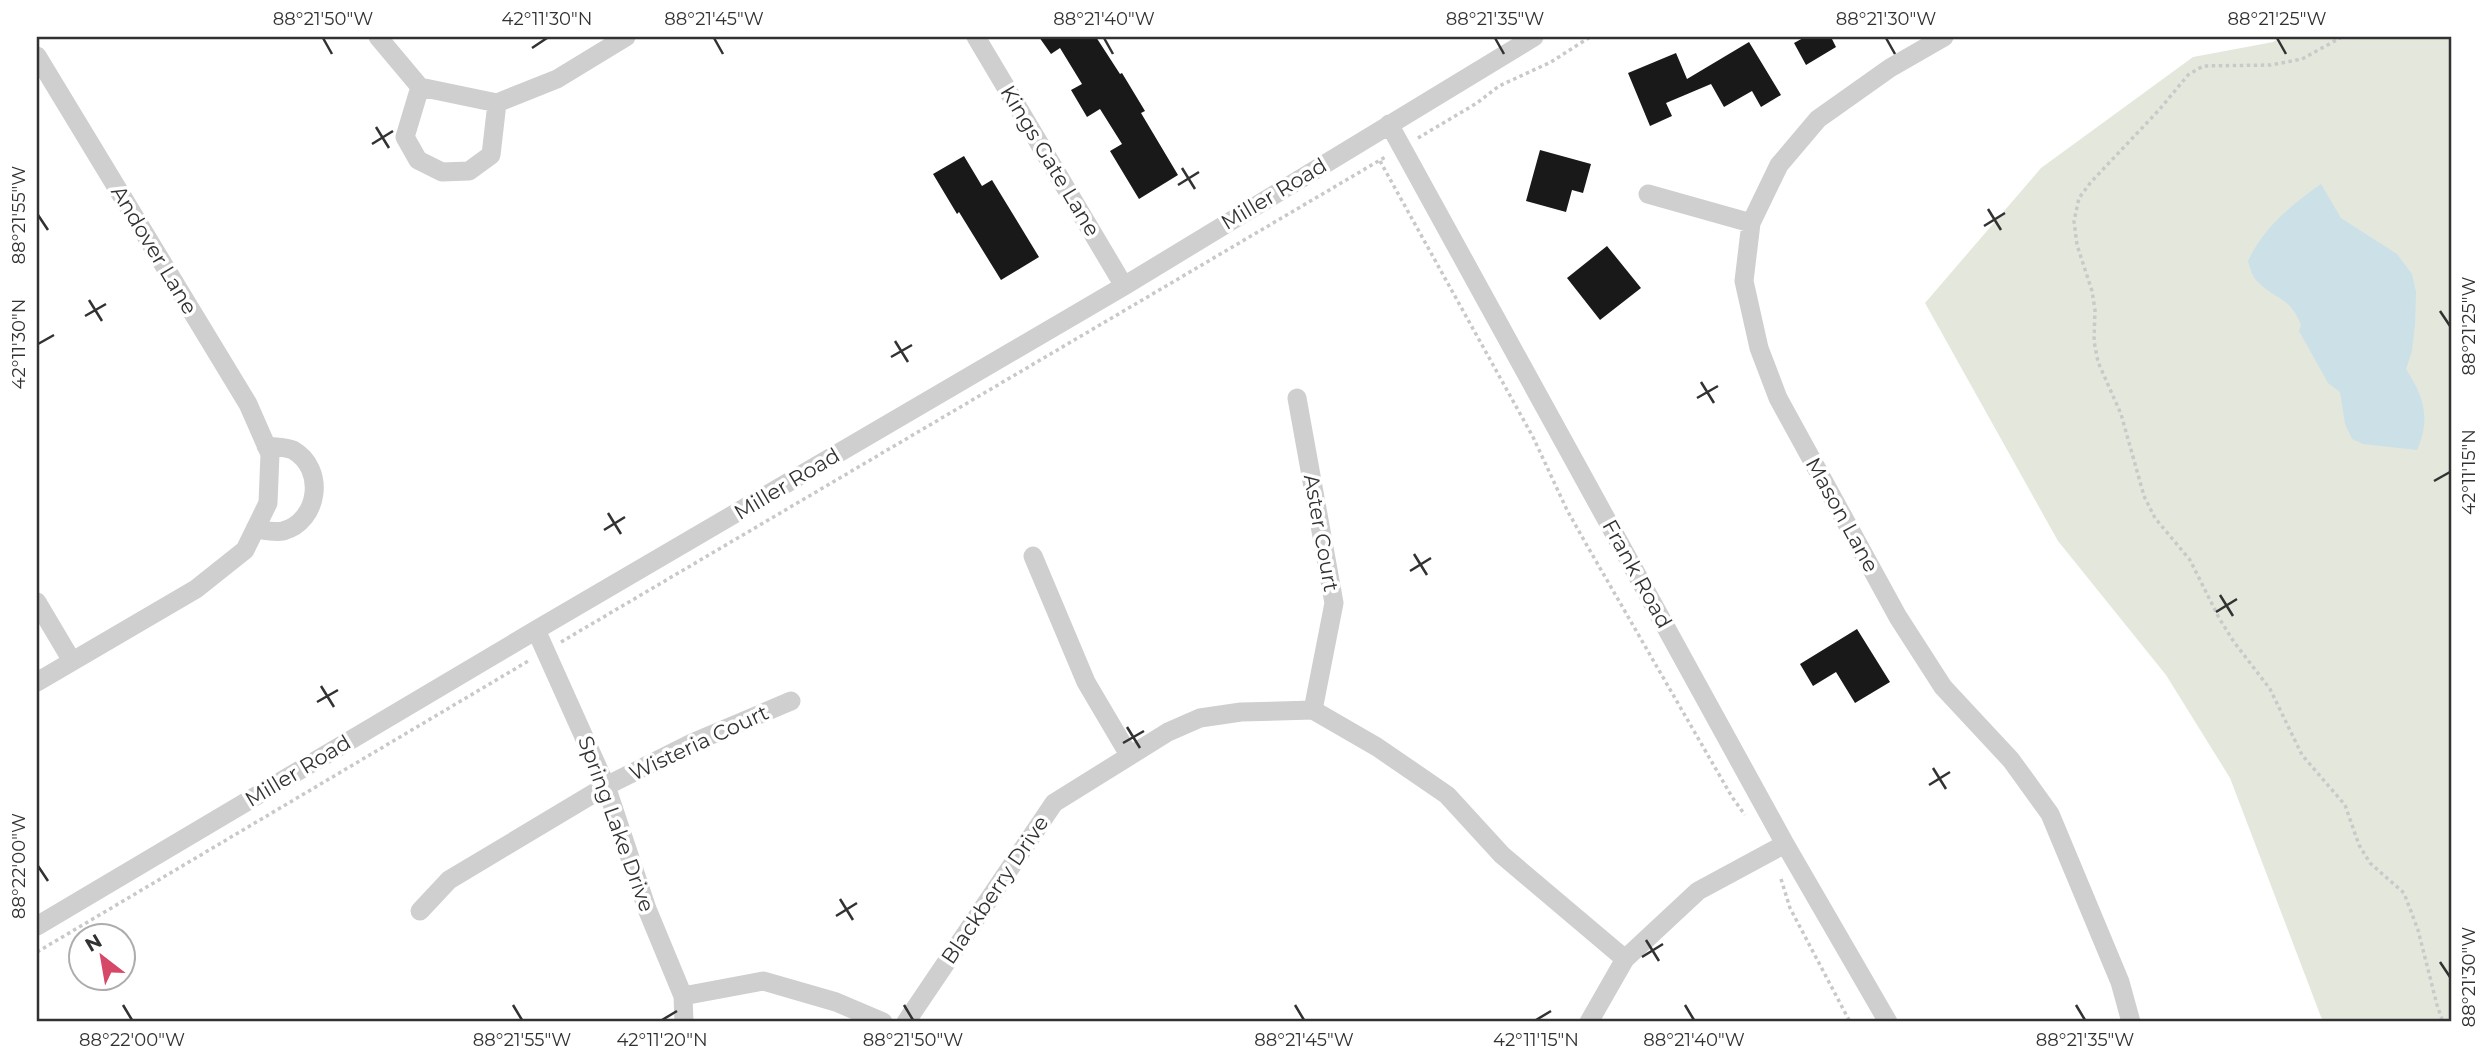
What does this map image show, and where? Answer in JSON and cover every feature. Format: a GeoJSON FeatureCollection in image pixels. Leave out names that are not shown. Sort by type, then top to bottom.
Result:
{"type":"FeatureCollection","features":[{"type":"Feature","properties":{"kind":"street"},"geometry":{"type":"LineString","coordinates":[[378,37],[420,87],[497,103],[557,79],[626,37]]}},
{"type":"Feature","properties":{"kind":"street","name":"Kings Gate Lane"},"geometry":{"type":"LineString","coordinates":[[976,37],[1124,286]]}},
{"type":"Feature","properties":{"kind":"street","name":"Miller Road"},"geometry":{"type":"LineString","coordinates":[[37,926],[536,629],[604,592],[1124,286],[1534,37]]}},
{"type":"Feature","properties":{"kind":"street","name":"Mason Lane"},"geometry":{"type":"LineString","coordinates":[[1944,37],[1890,68],[1818,119],[1779,165],[1751,223],[1744,281],[1759,348],[1778,398],[1898,617],[1943,687],[2011,760],[2050,814],[2120,982],[2131,1022]]}},
{"type":"Feature","properties":{"kind":"street","name":"Andover Lane"},"geometry":{"type":"LineString","coordinates":[[37,56],[248,404],[270,454],[268,503],[245,550],[196,589],[37,682]]}},
{"type":"Feature","properties":{"kind":"street"},"geometry":{"type":"LineString","coordinates":[[420,87],[405,137],[418,160],[442,172],[469,170],[491,155],[497,103]]}},
{"type":"Feature","properties":{"kind":"street","name":"Frank Road"},"geometry":{"type":"LineString","coordinates":[[1389,124],[1777,849],[1888,1022]]}},
{"type":"Feature","properties":{"kind":"street"},"geometry":{"type":"LineString","coordinates":[[1648,194],[1751,223]]}},
{"type":"Feature","properties":{"kind":"street","name":"Aster Court"},"geometry":{"type":"LineString","coordinates":[[1297,398],[1334,603],[1313,710]]}},
{"type":"Feature","properties":{"kind":"street"},"geometry":{"type":"LineString","coordinates":[[256,529],[282,532],[305,519],[316,494],[312,468],[293,450],[267,446]]}},
{"type":"Feature","properties":{"kind":"street"},"geometry":{"type":"LineString","coordinates":[[1033,556],[1086,682],[1129,755]]}},
{"type":"Feature","properties":{"kind":"street"},"geometry":{"type":"LineString","coordinates":[[37,602],[72,661]]}},
{"type":"Feature","properties":{"kind":"street","name":"Spring Lake Drive"},"geometry":{"type":"LineString","coordinates":[[536,629],[606,786],[647,909],[683,996],[684,1022]]}},
{"type":"Feature","properties":{"kind":"street","name":"Wisteria Court"},"geometry":{"type":"LineString","coordinates":[[420,911],[449,880],[606,786],[692,743],[792,701]]}},
{"type":"Feature","properties":{"kind":"street"},"geometry":{"type":"LineString","coordinates":[[1313,710],[1377,747],[1447,795],[1502,855],[1625,959]]}},
{"type":"Feature","properties":{"kind":"street","name":"Blackberry Drive"},"geometry":{"type":"LineString","coordinates":[[906,1022],[1054,803],[1168,732],[1200,718],[1241,712],[1313,710]]}},
{"type":"Feature","properties":{"kind":"street"},"geometry":{"type":"LineString","coordinates":[[1589,1022],[1625,959],[1698,891],[1777,849]]}},
{"type":"Feature","properties":{"kind":"street"},"geometry":{"type":"LineString","coordinates":[[683,996],[762,981],[836,1003],[883,1022]]}},
{"type":"Feature","properties":{"kind":"path"},"geometry":{"type":"LineString","coordinates":[[37,952],[1380,161],[1477,103],[1499,86],[1551,62],[1590,37]]}},
{"type":"Feature","properties":{"kind":"path"},"geometry":{"type":"LineString","coordinates":[[2342,37],[2302,59],[2271,65],[2203,66],[2188,75],[2152,118],[2091,182],[2079,198],[2074,220],[2077,245],[2092,291],[2095,310],[2094,341],[2098,362],[2121,414],[2144,496],[2155,518],[2190,560],[2234,642],[2270,689],[2302,755],[2346,805],[2359,845],[2370,863],[2404,893],[2418,930],[2443,1022]]}},
{"type":"Feature","properties":{"kind":"path"},"geometry":{"type":"LineString","coordinates":[[1380,161],[1533,437],[1567,510],[1732,797],[1750,820]]}},
{"type":"Feature","properties":{"kind":"path"},"geometry":{"type":"LineString","coordinates":[[1777,849],[1790,908],[1850,1022]]}},
{"type":"Feature","properties":{"kind":"shaded area"},"geometry":{"type":"Polygon","coordinates":[[[2281,37],[2451,37],[2451,1022],[2325,1022],[2321,1017],[2230,778],[2166,675],[2058,541],[1925,303],[2041,168],[2193,57],[2273,42],[2281,37]]]}},
{"type":"Feature","properties":{"kind":"water"},"geometry":{"type":"Polygon","coordinates":[[[2321,184],[2341,218],[2397,254],[2412,274],[2416,292],[2415,325],[2412,351],[2406,369],[2424,408],[2424,428],[2417,450],[2363,444],[2352,439],[2345,424],[2340,392],[2328,383],[2299,331],[2301,325],[2292,308],[2257,281],[2250,269],[2248,261],[2270,227],[2289,208],[2321,184]]]}},
{"type":"Feature","properties":{"kind":"building"},"geometry":{"type":"Polygon","coordinates":[[[1039,37],[1096,37],[1145,111],[1141,113],[1178,175],[1139,199],[1110,151],[1122,144],[1100,109],[1087,117],[1071,90],[1082,84],[1060,48],[1051,54],[1039,37]]]}},
{"type":"Feature","properties":{"kind":"building"},"geometry":{"type":"Polygon","coordinates":[[[1805,37],[1831,37],[1836,47],[1806,65],[1794,43],[1805,37]]]}},
{"type":"Feature","properties":{"kind":"building"},"geometry":{"type":"Polygon","coordinates":[[[1749,42],[1781,95],[1761,107],[1752,91],[1724,107],[1711,84],[1666,103],[1672,116],[1650,126],[1628,73],[1676,53],[1687,79],[1749,42]]]}},
{"type":"Feature","properties":{"kind":"building"},"geometry":{"type":"Polygon","coordinates":[[[1540,150],[1591,164],[1583,193],[1572,190],[1566,212],[1526,201],[1540,150]]]}},
{"type":"Feature","properties":{"kind":"building"},"geometry":{"type":"Polygon","coordinates":[[[964,156],[982,186],[992,180],[1039,257],[1001,280],[933,174],[964,156]]]}},
{"type":"Feature","properties":{"kind":"building"},"geometry":{"type":"Polygon","coordinates":[[[1607,246],[1641,288],[1600,320],[1567,278],[1607,246]]]}},
{"type":"Feature","properties":{"kind":"building"},"geometry":{"type":"Polygon","coordinates":[[[1857,629],[1890,682],[1855,703],[1836,672],[1813,686],[1800,664],[1857,629]]]}}]}
